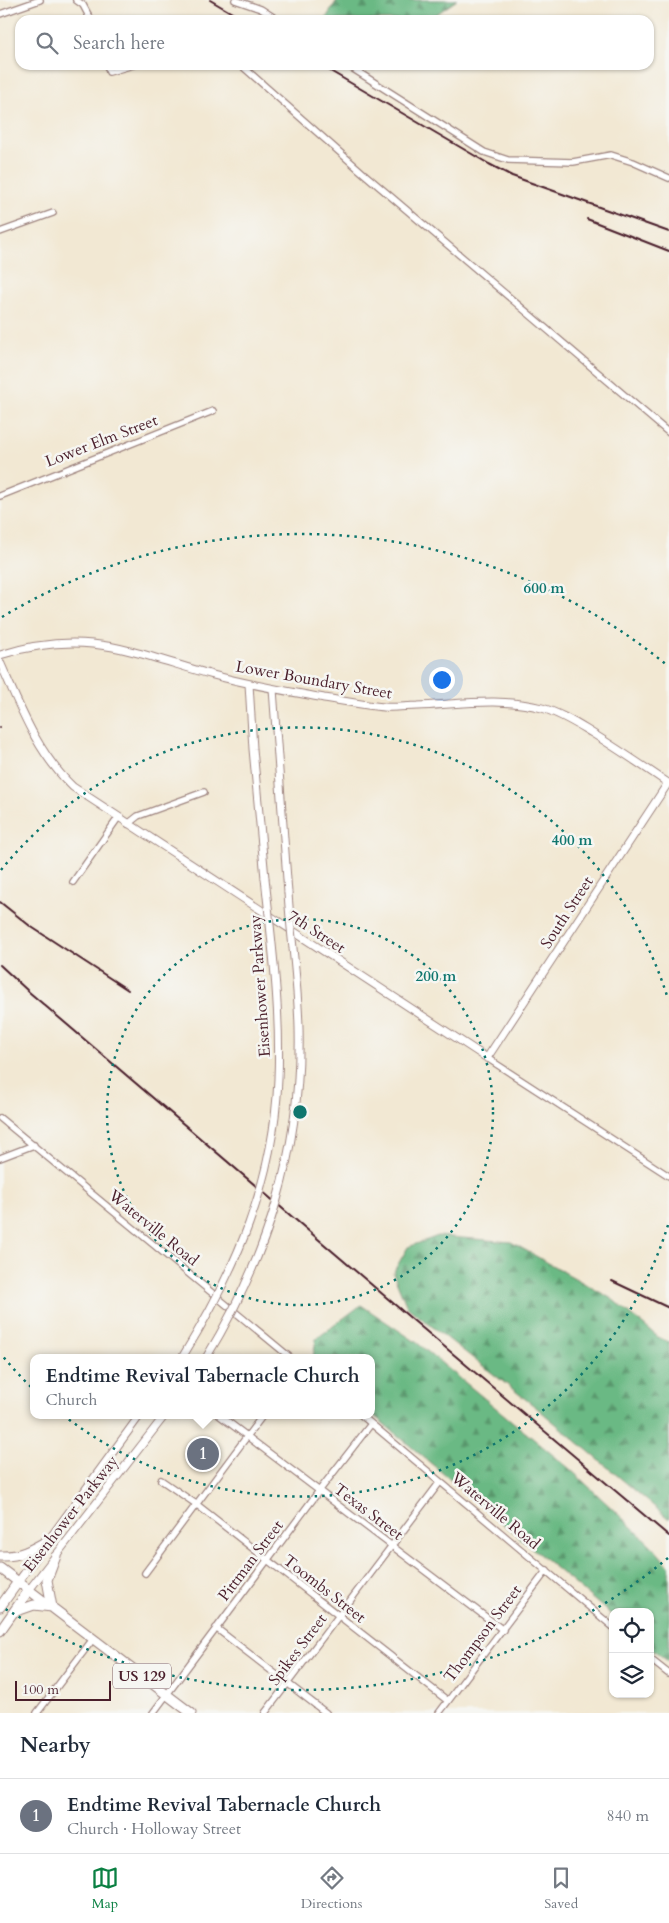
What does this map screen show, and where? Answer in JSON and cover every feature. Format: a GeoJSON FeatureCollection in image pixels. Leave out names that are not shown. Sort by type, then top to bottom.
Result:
{"type":"FeatureCollection","features":[{"type":"Feature","properties":{"kind":"main road"},"geometry":{"type":"LineString","coordinates":[[0,1556],[15,1556],[26,1553],[50,1539]]}},
{"type":"Feature","properties":{"kind":"main road"},"geometry":{"type":"LineString","coordinates":[[13,1613],[34,1605],[52,1607],[47,1580],[56,1556]]}},
{"type":"Feature","properties":{"kind":"main road"},"geometry":{"type":"LineString","coordinates":[[0,1568],[29,1590]]}},
{"type":"Feature","properties":{"kind":"main road","name":"Eisenhower Parkway"},"geometry":{"type":"LineString","coordinates":[[0,1607],[18,1582]]}},
{"type":"Feature","properties":{"kind":"main road","name":"Eisenhower Parkway"},"geometry":{"type":"LineString","coordinates":[[0,1630],[29,1590]]}},
{"type":"Feature","properties":{"kind":"main road","name":"US 129"},"geometry":{"type":"LineString","coordinates":[[29,1590],[191,1713]]}},
{"type":"Feature","properties":{"kind":"street"},"geometry":{"type":"LineString","coordinates":[[0,14],[40,0]]}},
{"type":"Feature","properties":{"kind":"street"},"geometry":{"type":"LineString","coordinates":[[76,0],[83,5],[88,15]]}},
{"type":"Feature","properties":{"kind":"street"},"geometry":{"type":"LineString","coordinates":[[234,0],[261,9],[270,15]]}},
{"type":"Feature","properties":{"kind":"street"},"geometry":{"type":"LineString","coordinates":[[247,70],[362,172],[669,433]]}},
{"type":"Feature","properties":{"kind":"street"},"geometry":{"type":"LineString","coordinates":[[355,70],[484,152],[508,160],[573,162],[611,155],[633,162],[669,178]]}},
{"type":"Feature","properties":{"kind":"street"},"geometry":{"type":"LineString","coordinates":[[0,232],[53,213]]}},
{"type":"Feature","properties":{"kind":"street","name":"Lower Elm Street"},"geometry":{"type":"LineString","coordinates":[[0,496],[213,411]]}},
{"type":"Feature","properties":{"kind":"street","name":"Lower Boundary Street"},"geometry":{"type":"LineString","coordinates":[[0,655],[34,646],[65,642],[106,645],[145,654],[249,684],[386,707],[496,701],[522,703],[544,708],[578,725],[669,782]]}},
{"type":"Feature","properties":{"kind":"street","name":"7th Street"},"geometry":{"type":"LineString","coordinates":[[0,662],[31,731],[52,764],[73,787],[669,1176]]}},
{"type":"Feature","properties":{"kind":"street","name":"Eisenhower Parkway"},"geometry":{"type":"LineString","coordinates":[[184,1354],[216,1301],[236,1260],[254,1208],[270,1145],[278,1082],[279,1020],[253,749],[249,684]]}},
{"type":"Feature","properties":{"kind":"street"},"geometry":{"type":"LineString","coordinates":[[208,1354],[237,1304],[256,1262],[277,1204],[290,1149],[296,1102],[299,1045],[297,1002],[273,689]]}},
{"type":"Feature","properties":{"kind":"street","name":"South Street"},"geometry":{"type":"LineString","coordinates":[[487,1058],[669,782]]}},
{"type":"Feature","properties":{"kind":"street"},"geometry":{"type":"LineString","coordinates":[[128,824],[138,816],[204,792]]}},
{"type":"Feature","properties":{"kind":"street"},"geometry":{"type":"LineString","coordinates":[[72,882],[118,818]]}},
{"type":"Feature","properties":{"kind":"street","name":"Waterville Road"},"geometry":{"type":"LineString","coordinates":[[0,1118],[286,1354]]}},
{"type":"Feature","properties":{"kind":"street"},"geometry":{"type":"LineString","coordinates":[[0,1158],[34,1145]]}},
{"type":"Feature","properties":{"kind":"street","name":"Eisenhower Parkway"},"geometry":{"type":"LineString","coordinates":[[18,1582],[137,1419]]}},
{"type":"Feature","properties":{"kind":"street","name":"Eisenhower Parkway"},"geometry":{"type":"LineString","coordinates":[[29,1590],[162,1419]]}},
{"type":"Feature","properties":{"kind":"street","name":"Texas Street"},"geometry":{"type":"LineString","coordinates":[[225,1419],[503,1630]]}},
{"type":"Feature","properties":{"kind":"street"},"geometry":{"type":"LineString","coordinates":[[145,1573],[260,1419]]}},
{"type":"Feature","properties":{"kind":"street","name":"Waterville Road"},"geometry":{"type":"LineString","coordinates":[[365,1419],[609,1624]]}},
{"type":"Feature","properties":{"kind":"street","name":"Pittman Street"},"geometry":{"type":"LineString","coordinates":[[153,1713],[371,1424]]}},
{"type":"Feature","properties":{"kind":"street","name":"Toombs Street"},"geometry":{"type":"LineString","coordinates":[[161,1480],[196,1504],[448,1700]]}},
{"type":"Feature","properties":{"kind":"street","name":"Spikes Street"},"geometry":{"type":"LineString","coordinates":[[265,1713],[440,1482]]}},
{"type":"Feature","properties":{"kind":"street","name":"Thompson Street"},"geometry":{"type":"LineString","coordinates":[[439,1713],[503,1630],[546,1570]]}},
{"type":"Feature","properties":{"kind":"street"},"geometry":{"type":"LineString","coordinates":[[216,1628],[326,1713]]}},
{"type":"Feature","properties":{"kind":"street"},"geometry":{"type":"LineString","coordinates":[[38,1713],[93,1639]]}},
{"type":"Feature","properties":{"kind":"street"},"geometry":{"type":"LineString","coordinates":[[654,1661],[669,1674]]}},
{"type":"Feature","properties":{"kind":"green space"},"geometry":{"type":"Polygon","coordinates":[[[337,0],[457,0],[435,15],[328,15],[337,0]]]}},
{"type":"Feature","properties":{"kind":"green space"},"geometry":{"type":"Polygon","coordinates":[[[438,1236],[511,1242],[612,1299],[658,1337],[669,1342],[669,1519],[537,1408],[407,1307],[393,1273],[408,1247],[438,1236]]]}},
{"type":"Feature","properties":{"kind":"green space"},"geometry":{"type":"Polygon","coordinates":[[[361,1305],[416,1342],[570,1469],[652,1546],[669,1566],[669,1662],[654,1650],[654,1608],[609,1608],[609,1613],[375,1417],[375,1354],[314,1354],[316,1339],[361,1305]]]}},
{"type":"Feature","properties":{"kind":"railway"},"geometry":{"type":"LineString","coordinates":[[210,0],[236,15]]}},
{"type":"Feature","properties":{"kind":"railway"},"geometry":{"type":"LineString","coordinates":[[329,70],[512,176],[669,232]]}},
{"type":"Feature","properties":{"kind":"railway"},"geometry":{"type":"LineString","coordinates":[[587,219],[669,251]]}},
{"type":"Feature","properties":{"kind":"railway"},"geometry":{"type":"LineString","coordinates":[[0,902],[30,926],[128,990]]}},
{"type":"Feature","properties":{"kind":"railway"},"geometry":{"type":"LineString","coordinates":[[0,965],[29,992],[414,1321],[669,1536]]}},
{"type":"Feature","properties":{"kind":"railway"},"geometry":{"type":"LineString","coordinates":[[612,1281],[669,1308]]}},
{"type":"Feature","properties":{"kind":"place","name":"Endtime Revival Tabernacle Church"},"geometry":{"type":"Point","coordinates":[203,1454]}}]}
